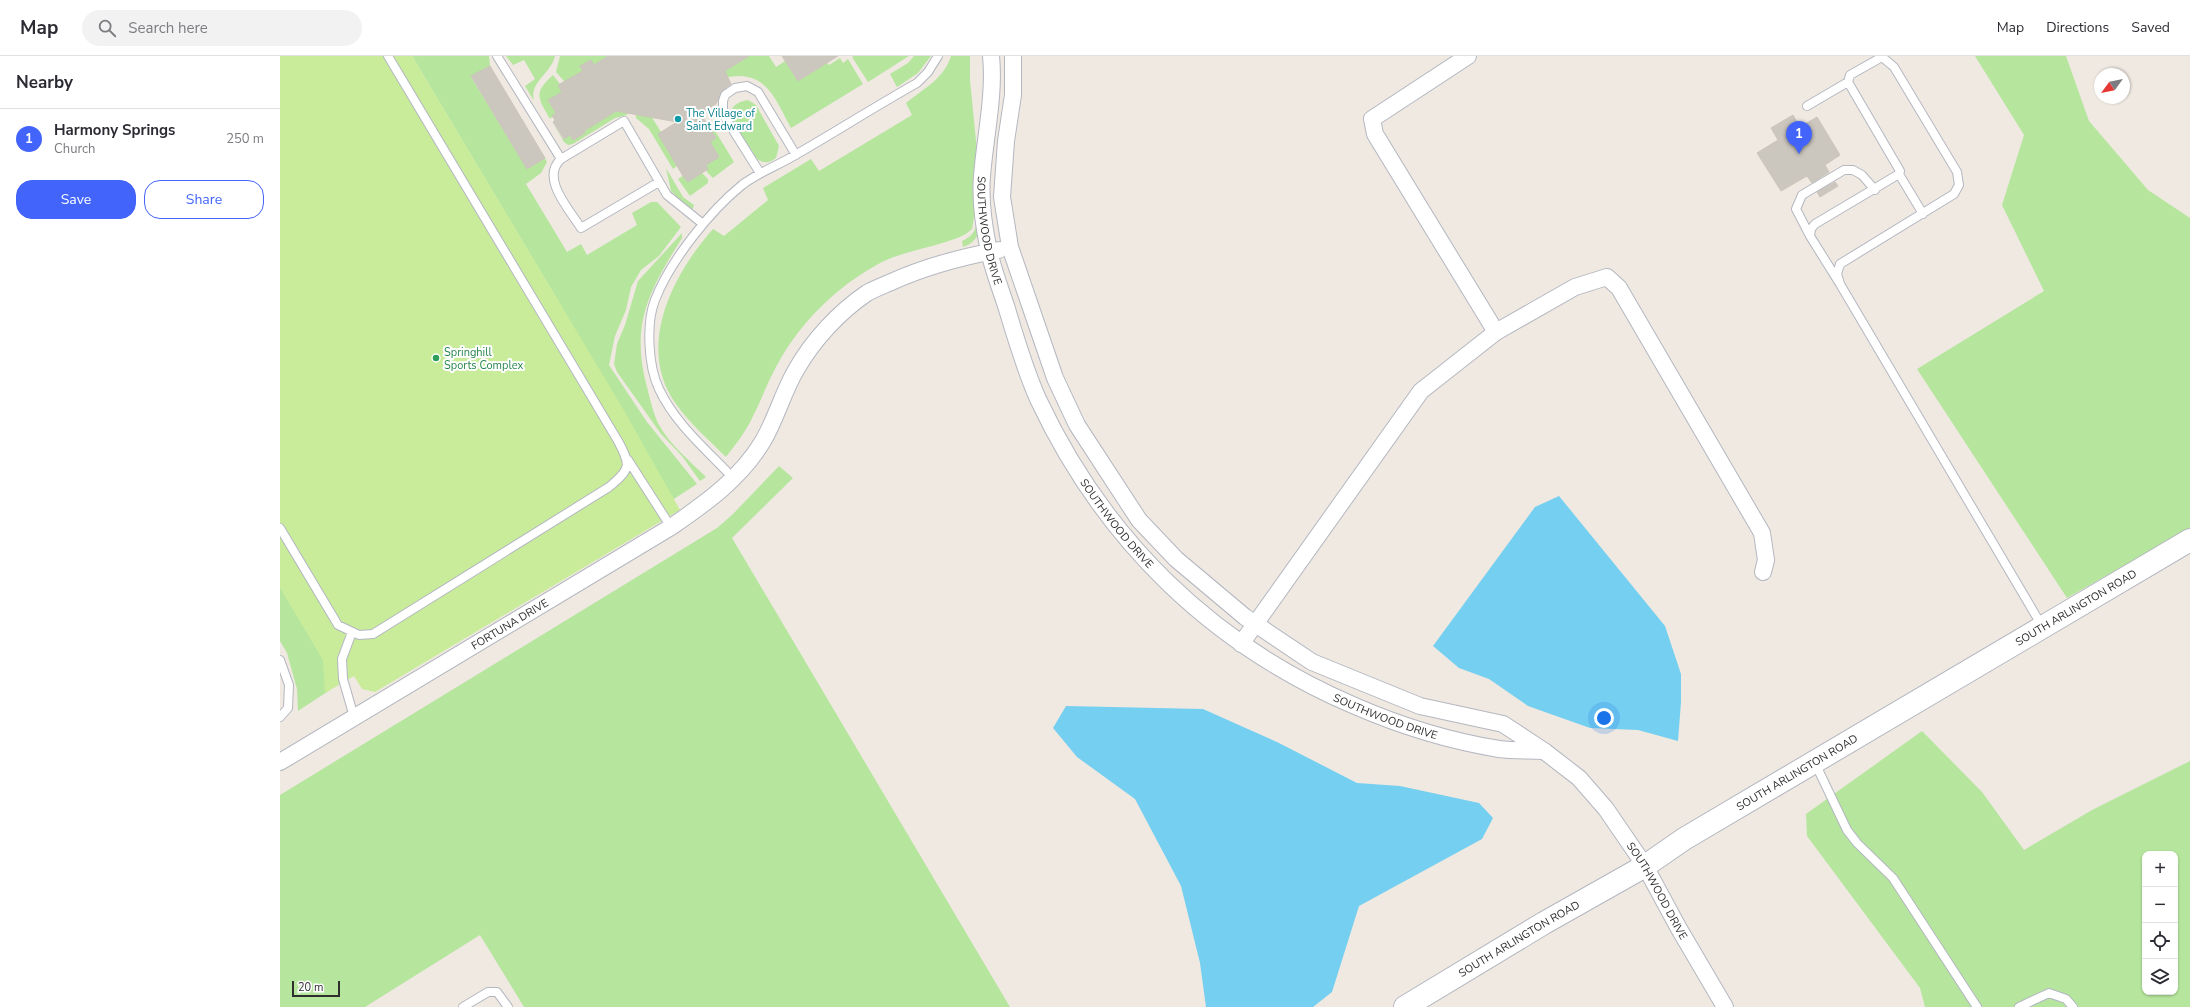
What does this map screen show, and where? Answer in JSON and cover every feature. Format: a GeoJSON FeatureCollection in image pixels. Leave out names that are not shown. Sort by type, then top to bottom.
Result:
{"type":"FeatureCollection","features":[{"type":"Feature","properties":{"kind":"main road","name":"SOUTH ARLINGTON ROAD"},"geometry":{"type":"LineString","coordinates":[[1405,1007],[1544,923],[1645,866],[1684,839],[2190,540]]}},
{"type":"Feature","properties":{"kind":"street","name":"SOUTHWOOD DRIVE"},"geometry":{"type":"LineString","coordinates":[[991,56],[989,110],[982,179],[989,252],[1022,359],[1038,398],[1083,480],[1140,556],[1187,602],[1241,644],[1298,680],[1382,718],[1441,736],[1500,749],[1544,751]]}},
{"type":"Feature","properties":{"kind":"street","name":"SOUTHWOOD DRIVE"},"geometry":{"type":"LineString","coordinates":[[1013,56],[1013,95],[1006,141],[1002,197],[1010,247],[1055,378],[1077,425],[1139,520],[1176,559],[1255,624],[1312,662],[1420,706],[1503,724],[1544,751],[1578,778],[1606,809],[1645,866],[1678,927],[1725,1007]]}},
{"type":"Feature","properties":{"kind":"street"},"geometry":{"type":"LineString","coordinates":[[1468,56],[1372,119],[1375,134],[1496,332]]}},
{"type":"Feature","properties":{"kind":"street","name":"FORTUNA DRIVE"},"geometry":{"type":"LineString","coordinates":[[280,762],[671,527],[707,502],[734,478],[763,441],[795,370],[815,342],[845,310],[869,292],[902,277],[961,257],[1010,247]]}},
{"type":"Feature","properties":{"kind":"street"},"geometry":{"type":"LineString","coordinates":[[1241,644],[1422,391],[1496,332],[1574,287],[1607,277],[1619,288],[1762,533],[1766,560],[1763,572]]}},
{"type":"Feature","properties":{"kind":"lane"},"geometry":{"type":"LineString","coordinates":[[388,56],[628,460],[671,527]]}},
{"type":"Feature","properties":{"kind":"lane"},"geometry":{"type":"LineString","coordinates":[[497,56],[561,159]]}},
{"type":"Feature","properties":{"kind":"lane"},"geometry":{"type":"LineString","coordinates":[[734,478],[692,437],[671,412],[658,388],[651,364],[651,320],[655,300],[671,271],[703,224],[734,192],[760,173],[796,155],[916,83],[928,72],[938,56]]}},
{"type":"Feature","properties":{"kind":"lane"},"geometry":{"type":"LineString","coordinates":[[1807,106],[1848,82],[1850,75],[1878,58],[1887,59],[1894,67],[1957,172],[1959,185],[1954,194],[1840,264],[1837,274],[1840,284]]}},
{"type":"Feature","properties":{"kind":"lane"},"geometry":{"type":"LineString","coordinates":[[1848,82],[1900,171],[1899,174],[1923,214]]}},
{"type":"Feature","properties":{"kind":"lane"},"geometry":{"type":"LineString","coordinates":[[760,173],[723,114],[721,107],[722,101],[725,95],[735,88],[747,86],[758,92],[796,155]]}},
{"type":"Feature","properties":{"kind":"lane"},"geometry":{"type":"LineString","coordinates":[[659,182],[580,228],[553,182],[554,168],[561,159],[624,122],[659,182],[672,200],[703,224]]}},
{"type":"Feature","properties":{"kind":"lane"},"geometry":{"type":"LineString","coordinates":[[1875,190],[1862,175],[1848,170],[1840,172],[1805,192],[1798,201],[1796,209],[1810,236],[1840,284],[2042,627]]}},
{"type":"Feature","properties":{"kind":"lane"},"geometry":{"type":"LineString","coordinates":[[1810,236],[1811,229],[1816,224],[1875,190],[1899,174]]}},
{"type":"Feature","properties":{"kind":"lane"},"geometry":{"type":"LineString","coordinates":[[280,528],[338,625],[359,635],[373,634],[476,572],[609,487],[627,471],[628,460]]}},
{"type":"Feature","properties":{"kind":"lane"},"geometry":{"type":"LineString","coordinates":[[352,632],[342,659],[343,680],[354,717]]}},
{"type":"Feature","properties":{"kind":"lane"},"geometry":{"type":"LineString","coordinates":[[280,660],[289,685],[288,708],[280,717]]}},
{"type":"Feature","properties":{"kind":"lane"},"geometry":{"type":"LineString","coordinates":[[1814,762],[1848,830],[1857,843],[1893,878],[1977,1007]]}},
{"type":"Feature","properties":{"kind":"lane"},"geometry":{"type":"LineString","coordinates":[[463,1007],[488,992],[497,992],[508,1007]]}},
{"type":"Feature","properties":{"kind":"lane"},"geometry":{"type":"LineString","coordinates":[[2019,1007],[2049,993],[2066,999],[2073,1007]]}},
{"type":"Feature","properties":{"kind":"green space","name":"Springhill Sports Complex"},"geometry":{"type":"Polygon","coordinates":[[[280,56],[412,56],[622,407],[680,510],[375,692],[362,689],[354,676],[325,693],[323,660],[280,588],[280,56]]]}},
{"type":"Feature","properties":{"kind":"green space"},"geometry":{"type":"Polygon","coordinates":[[[412,56],[489,56],[490,66],[471,77],[527,169],[545,158],[547,162],[541,173],[526,184],[567,252],[581,244],[587,255],[637,225],[632,213],[651,202],[657,202],[681,227],[659,256],[641,270],[631,287],[626,310],[615,336],[609,365],[647,422],[697,484],[666,504],[563,309],[412,56]]]}},
{"type":"Feature","properties":{"kind":"green space"},"geometry":{"type":"Polygon","coordinates":[[[506,56],[555,56],[549,68],[537,83],[533,94],[534,101],[525,86],[535,79],[524,60],[513,65],[506,56]]]}},
{"type":"Feature","properties":{"kind":"green space"},"geometry":{"type":"Polygon","coordinates":[[[560,56],[608,56],[594,65],[591,60],[580,66],[583,71],[565,82],[556,72],[560,56]]]}},
{"type":"Feature","properties":{"kind":"green space"},"geometry":{"type":"Polygon","coordinates":[[[749,56],[769,56],[776,67],[785,61],[798,81],[827,63],[829,65],[840,58],[843,63],[848,59],[863,84],[791,128],[775,98],[761,83],[753,78],[742,76],[729,77],[723,72],[749,56]]]}},
{"type":"Feature","properties":{"kind":"green space"},"geometry":{"type":"Polygon","coordinates":[[[909,56],[868,82],[852,57],[909,56]]]}},
{"type":"Feature","properties":{"kind":"green space"},"geometry":{"type":"Polygon","coordinates":[[[914,56],[931,56],[918,73],[897,87],[890,74],[908,63],[914,56]]]}},
{"type":"Feature","properties":{"kind":"green space"},"geometry":{"type":"Polygon","coordinates":[[[951,56],[970,56],[970,80],[983,212],[979,233],[973,241],[963,247],[962,241],[971,235],[975,229],[977,210],[975,211],[972,229],[966,234],[946,242],[903,254],[882,262],[865,272],[833,295],[805,324],[793,339],[773,373],[748,426],[726,457],[693,425],[676,404],[664,382],[659,359],[659,335],[664,312],[673,289],[685,267],[698,247],[713,229],[724,236],[768,200],[763,188],[811,159],[819,171],[912,115],[906,103],[938,77],[948,64],[951,56]]]}},
{"type":"Feature","properties":{"kind":"green space"},"geometry":{"type":"Polygon","coordinates":[[[1975,56],[2066,56],[2089,121],[2148,190],[2190,218],[2190,528],[2067,598],[1917,369],[2044,291],[2002,205],[2024,135],[1975,56]]]}},
{"type":"Feature","properties":{"kind":"green space"},"geometry":{"type":"Polygon","coordinates":[[[553,75],[560,84],[562,92],[548,100],[556,113],[550,119],[540,101],[540,91],[553,75]]]}},
{"type":"Feature","properties":{"kind":"green space"},"geometry":{"type":"Polygon","coordinates":[[[628,93],[627,115],[615,118],[573,144],[568,145],[564,142],[552,122],[563,139],[570,135],[573,140],[585,133],[584,131],[628,93]]]}},
{"type":"Feature","properties":{"kind":"green space"},"geometry":{"type":"Polygon","coordinates":[[[748,100],[756,105],[779,146],[776,158],[768,162],[762,161],[755,157],[744,143],[732,120],[731,112],[734,106],[740,102],[748,100]]]}},
{"type":"Feature","properties":{"kind":"green space"},"geometry":{"type":"Polygon","coordinates":[[[648,111],[661,132],[658,134],[677,166],[673,169],[649,129],[636,118],[636,114],[648,111]]]}},
{"type":"Feature","properties":{"kind":"green space"},"geometry":{"type":"Polygon","coordinates":[[[714,129],[734,162],[713,178],[706,171],[708,169],[706,165],[711,131],[714,129]]]}},
{"type":"Feature","properties":{"kind":"green space"},"geometry":{"type":"Polygon","coordinates":[[[666,168],[683,197],[694,205],[692,211],[671,191],[666,168]]]}},
{"type":"Feature","properties":{"kind":"green space"},"geometry":{"type":"Polygon","coordinates":[[[702,173],[708,179],[708,183],[690,196],[678,179],[684,175],[688,181],[702,173]]]}},
{"type":"Feature","properties":{"kind":"green space"},"geometry":{"type":"Polygon","coordinates":[[[682,233],[682,238],[660,275],[646,309],[642,326],[642,365],[652,406],[659,425],[674,446],[706,477],[700,481],[682,456],[661,434],[617,372],[614,364],[617,344],[625,325],[638,281],[682,233]]]}},
{"type":"Feature","properties":{"kind":"green space"},"geometry":{"type":"Polygon","coordinates":[[[779,466],[793,478],[732,538],[1010,1007],[524,1007],[480,935],[365,1007],[280,1007],[280,795],[717,528],[732,515],[779,466]]]}},
{"type":"Feature","properties":{"kind":"green space"},"geometry":{"type":"Polygon","coordinates":[[[280,574],[323,617],[330,690],[298,711],[297,689],[287,653],[280,641],[280,574]]]}},
{"type":"Feature","properties":{"kind":"green space"},"geometry":{"type":"Polygon","coordinates":[[[1922,731],[1982,792],[2024,850],[2092,810],[2190,761],[2190,1007],[1925,1007],[1920,988],[1807,836],[1806,814],[1922,731]]]}},
{"type":"Feature","properties":{"kind":"water"},"geometry":{"type":"Polygon","coordinates":[[[1559,496],[1665,626],[1681,674],[1681,702],[1678,741],[1638,730],[1590,728],[1528,706],[1489,679],[1459,668],[1433,646],[1535,507],[1559,496]]]}},
{"type":"Feature","properties":{"kind":"water"},"geometry":{"type":"Polygon","coordinates":[[[1066,706],[1203,709],[1277,742],[1357,783],[1400,786],[1479,803],[1493,818],[1482,839],[1359,906],[1332,992],[1313,1007],[1206,1007],[1200,963],[1181,886],[1135,799],[1077,757],[1053,728],[1066,706]]]}},
{"type":"Feature","properties":{"kind":"building","name":"The Village of Saint Edward"},"geometry":{"type":"Polygon","coordinates":[[[608,56],[749,56],[725,71],[731,84],[722,91],[716,104],[700,113],[716,138],[710,142],[719,157],[706,165],[708,169],[688,182],[683,176],[658,134],[677,122],[616,111],[584,131],[585,133],[573,140],[570,135],[564,139],[553,122],[555,120],[552,116],[556,113],[548,100],[562,92],[558,85],[583,71],[580,66],[591,60],[594,65],[608,56]]]}},
{"type":"Feature","properties":{"kind":"building"},"geometry":{"type":"Polygon","coordinates":[[[782,56],[838,56],[798,81],[782,56]]]}},
{"type":"Feature","properties":{"kind":"building"},"geometry":{"type":"Polygon","coordinates":[[[490,66],[545,158],[527,169],[471,76],[490,66]]]}},
{"type":"Feature","properties":{"kind":"building"},"geometry":{"type":"Polygon","coordinates":[[[1793,115],[1800,127],[1817,117],[1840,155],[1825,165],[1829,172],[1812,183],[1807,176],[1781,191],[1757,153],[1778,140],[1771,128],[1793,115]]]}},
{"type":"Feature","properties":{"kind":"building"},"geometry":{"type":"Polygon","coordinates":[[[1835,182],[1838,186],[1820,197],[1817,192],[1835,182]]]}},
{"type":"Feature","properties":{"kind":"place","name":"The Village of Saint Edward"},"geometry":{"type":"Point","coordinates":[678,119]}},
{"type":"Feature","properties":{"kind":"place","name":"Harmony Springs"},"geometry":{"type":"Point","coordinates":[1799,154]}},
{"type":"Feature","properties":{"kind":"place","name":"Springhill Sports Complex"},"geometry":{"type":"Point","coordinates":[436,358]}}]}
